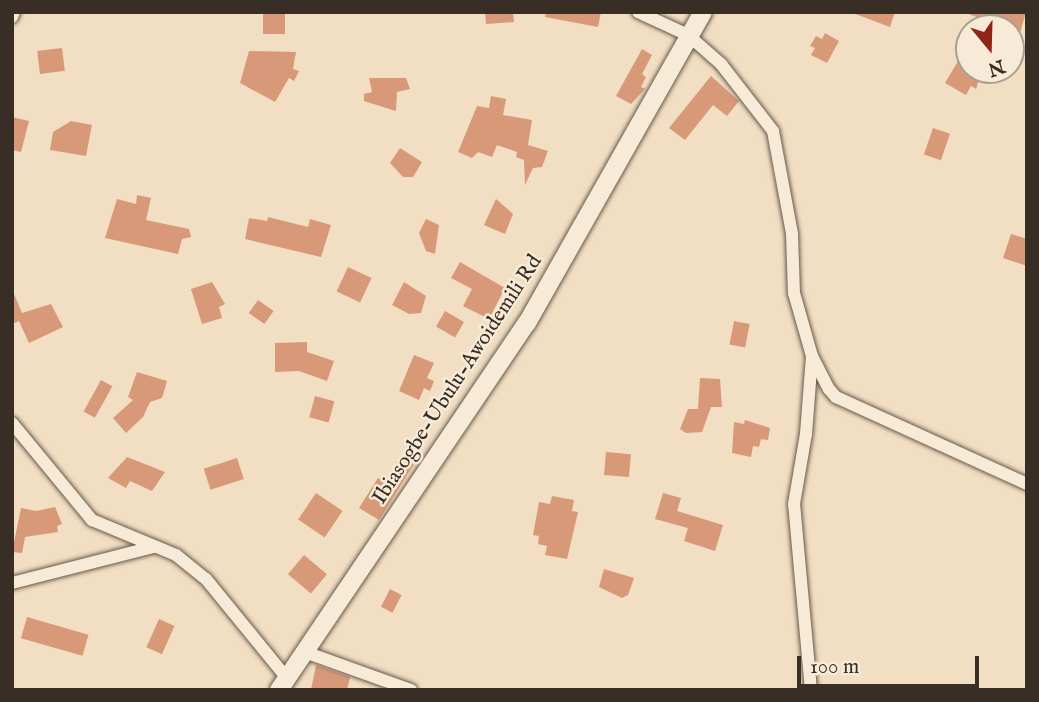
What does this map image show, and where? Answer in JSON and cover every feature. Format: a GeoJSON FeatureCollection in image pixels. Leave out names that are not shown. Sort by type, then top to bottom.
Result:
{"type":"FeatureCollection","features":[{"type":"Feature","properties":{"kind":"street"},"geometry":{"type":"LineString","coordinates":[[638,12],[688,35],[721,64],[773,131],[792,234],[794,293],[812,356],[829,389],[836,397],[1027,484]]}},
{"type":"Feature","properties":{"kind":"street","name":"Ibiasogbe-Ubulu-Awoidemili Rd"},"geometry":{"type":"LineString","coordinates":[[282,683],[431,470],[527,323],[703,12]]}},
{"type":"Feature","properties":{"kind":"street"},"geometry":{"type":"LineString","coordinates":[[811,690],[794,504],[810,390],[812,356]]}},
{"type":"Feature","properties":{"kind":"street"},"geometry":{"type":"LineString","coordinates":[[810,390],[820,385],[829,389]]}},
{"type":"Feature","properties":{"kind":"street"},"geometry":{"type":"LineString","coordinates":[[12,424],[92,520],[176,555],[206,579],[282,683]]}},
{"type":"Feature","properties":{"kind":"street"},"geometry":{"type":"LineString","coordinates":[[12,583],[154,547]]}},
{"type":"Feature","properties":{"kind":"street"},"geometry":{"type":"LineString","coordinates":[[302,651],[411,690]]}},
{"type":"Feature","properties":{"kind":"building"},"geometry":{"type":"Polygon","coordinates":[[[263,12],[285,12],[285,34],[263,34],[263,12]]]}},
{"type":"Feature","properties":{"kind":"building"},"geometry":{"type":"Polygon","coordinates":[[[485,12],[513,12],[514,22],[486,24],[485,12]]]}},
{"type":"Feature","properties":{"kind":"building"},"geometry":{"type":"Polygon","coordinates":[[[546,12],[601,12],[598,27],[545,17],[546,12]]]}},
{"type":"Feature","properties":{"kind":"building"},"geometry":{"type":"Polygon","coordinates":[[[850,12],[895,12],[890,27],[850,12]]]}},
{"type":"Feature","properties":{"kind":"building"},"geometry":{"type":"Polygon","coordinates":[[[963,12],[1026,12],[1025,16],[963,12]]]}},
{"type":"Feature","properties":{"kind":"building"},"geometry":{"type":"Polygon","coordinates":[[[825,33],[839,41],[827,63],[811,55],[815,48],[810,46],[816,36],[822,39],[825,33]]]}},
{"type":"Feature","properties":{"kind":"building"},"geometry":{"type":"Polygon","coordinates":[[[62,48],[65,71],[40,74],[37,51],[62,48]]]}},
{"type":"Feature","properties":{"kind":"building"},"geometry":{"type":"Polygon","coordinates":[[[642,49],[652,55],[642,74],[646,77],[641,87],[645,89],[631,104],[616,96],[642,49]]]}},
{"type":"Feature","properties":{"kind":"building"},"geometry":{"type":"Polygon","coordinates":[[[249,51],[296,52],[293,69],[299,71],[294,81],[289,78],[275,102],[240,83],[249,51]]]}},
{"type":"Feature","properties":{"kind":"building"},"geometry":{"type":"Polygon","coordinates":[[[955,66],[955,84],[978,84],[976,89],[971,86],[966,95],[945,83],[955,66]]]}},
{"type":"Feature","properties":{"kind":"building"},"geometry":{"type":"Polygon","coordinates":[[[711,76],[739,101],[727,116],[713,105],[685,140],[669,128],[711,76]]]}},
{"type":"Feature","properties":{"kind":"building"},"geometry":{"type":"Polygon","coordinates":[[[369,78],[406,78],[410,89],[397,92],[396,111],[364,101],[364,94],[372,92],[369,78]]]}},
{"type":"Feature","properties":{"kind":"building"},"geometry":{"type":"Polygon","coordinates":[[[491,96],[506,99],[503,115],[532,120],[528,145],[548,151],[542,167],[533,168],[525,185],[524,160],[516,157],[517,152],[497,145],[492,157],[478,152],[472,158],[458,152],[477,106],[489,108],[491,96]]]}},
{"type":"Feature","properties":{"kind":"building"},"geometry":{"type":"Polygon","coordinates":[[[12,117],[29,121],[21,152],[12,150],[12,117]]]}},
{"type":"Feature","properties":{"kind":"building"},"geometry":{"type":"Polygon","coordinates":[[[71,121],[92,125],[86,156],[50,150],[53,132],[71,121]]]}},
{"type":"Feature","properties":{"kind":"building"},"geometry":{"type":"Polygon","coordinates":[[[933,128],[950,134],[941,160],[924,154],[933,128]]]}},
{"type":"Feature","properties":{"kind":"building"},"geometry":{"type":"Polygon","coordinates":[[[400,148],[422,162],[413,177],[403,177],[390,163],[400,148]]]}},
{"type":"Feature","properties":{"kind":"building"},"geometry":{"type":"Polygon","coordinates":[[[137,195],[151,198],[146,220],[189,229],[191,237],[182,239],[178,254],[105,238],[117,199],[136,204],[137,195]]]}},
{"type":"Feature","properties":{"kind":"building"},"geometry":{"type":"Polygon","coordinates":[[[496,199],[513,214],[505,234],[484,225],[496,199]]]}},
{"type":"Feature","properties":{"kind":"building"},"geometry":{"type":"Polygon","coordinates":[[[268,217],[308,227],[310,219],[331,225],[321,257],[245,239],[249,218],[267,221],[268,217]]]}},
{"type":"Feature","properties":{"kind":"building"},"geometry":{"type":"Polygon","coordinates":[[[426,219],[439,225],[435,254],[426,251],[419,233],[426,219]]]}},
{"type":"Feature","properties":{"kind":"building"},"geometry":{"type":"Polygon","coordinates":[[[1011,234],[1027,239],[1027,266],[1003,258],[1011,234]]]}},
{"type":"Feature","properties":{"kind":"building"},"geometry":{"type":"Polygon","coordinates":[[[460,262],[505,288],[489,319],[463,306],[472,289],[451,278],[460,262]]]}},
{"type":"Feature","properties":{"kind":"building"},"geometry":{"type":"Polygon","coordinates":[[[348,267],[372,278],[360,302],[337,291],[348,267]]]}},
{"type":"Feature","properties":{"kind":"building"},"geometry":{"type":"Polygon","coordinates":[[[212,282],[225,304],[219,307],[222,318],[202,324],[191,289],[212,282]]]}},
{"type":"Feature","properties":{"kind":"building"},"geometry":{"type":"Polygon","coordinates":[[[404,282],[426,296],[421,313],[409,314],[392,305],[404,282]]]}},
{"type":"Feature","properties":{"kind":"building"},"geometry":{"type":"Polygon","coordinates":[[[12,289],[22,313],[51,304],[63,327],[29,343],[19,321],[12,324],[12,289]]]}},
{"type":"Feature","properties":{"kind":"building"},"geometry":{"type":"Polygon","coordinates":[[[258,300],[274,311],[264,324],[249,313],[258,300]]]}},
{"type":"Feature","properties":{"kind":"building"},"geometry":{"type":"Polygon","coordinates":[[[445,311],[464,322],[455,338],[436,327],[445,311]]]}},
{"type":"Feature","properties":{"kind":"building"},"geometry":{"type":"Polygon","coordinates":[[[734,321],[750,324],[745,348],[729,345],[734,321]]]}},
{"type":"Feature","properties":{"kind":"building"},"geometry":{"type":"Polygon","coordinates":[[[307,342],[307,352],[334,361],[327,381],[299,371],[275,372],[275,343],[307,342]]]}},
{"type":"Feature","properties":{"kind":"building"},"geometry":{"type":"Polygon","coordinates":[[[414,355],[434,363],[427,378],[434,381],[430,391],[424,388],[419,400],[399,391],[414,355]]]}},
{"type":"Feature","properties":{"kind":"building"},"geometry":{"type":"Polygon","coordinates":[[[137,372],[167,381],[162,398],[150,402],[143,417],[126,433],[113,418],[133,400],[128,397],[137,372]]]}},
{"type":"Feature","properties":{"kind":"building"},"geometry":{"type":"Polygon","coordinates":[[[700,378],[720,379],[722,407],[711,407],[702,432],[686,433],[680,429],[688,409],[698,409],[700,378]]]}},
{"type":"Feature","properties":{"kind":"building"},"geometry":{"type":"Polygon","coordinates":[[[101,380],[112,386],[95,418],[84,411],[101,380]]]}},
{"type":"Feature","properties":{"kind":"building"},"geometry":{"type":"Polygon","coordinates":[[[315,396],[334,401],[329,422],[309,417],[315,396]]]}},
{"type":"Feature","properties":{"kind":"building"},"geometry":{"type":"Polygon","coordinates":[[[745,420],[770,428],[768,440],[761,439],[759,447],[753,446],[751,457],[732,453],[734,422],[744,424],[745,420]]]}},
{"type":"Feature","properties":{"kind":"building"},"geometry":{"type":"Polygon","coordinates":[[[606,452],[631,454],[629,477],[604,475],[606,452]]]}},
{"type":"Feature","properties":{"kind":"building"},"geometry":{"type":"Polygon","coordinates":[[[401,456],[414,464],[379,520],[359,508],[378,478],[385,482],[401,456]]]}},
{"type":"Feature","properties":{"kind":"building"},"geometry":{"type":"Polygon","coordinates":[[[127,457],[165,472],[152,491],[130,481],[126,488],[108,478],[127,457]]]}},
{"type":"Feature","properties":{"kind":"building"},"geometry":{"type":"Polygon","coordinates":[[[237,458],[244,479],[211,490],[204,469],[237,458]]]}},
{"type":"Feature","properties":{"kind":"building"},"geometry":{"type":"Polygon","coordinates":[[[316,493],[343,511],[325,537],[298,520],[316,493]]]}},
{"type":"Feature","properties":{"kind":"building"},"geometry":{"type":"Polygon","coordinates":[[[663,493],[681,498],[677,511],[723,525],[715,551],[684,541],[688,528],[655,519],[663,493]]]}},
{"type":"Feature","properties":{"kind":"building"},"geometry":{"type":"Polygon","coordinates":[[[552,496],[574,500],[572,511],[578,512],[567,559],[545,555],[547,546],[538,544],[539,536],[533,535],[539,502],[550,504],[552,496]]]}},
{"type":"Feature","properties":{"kind":"building"},"geometry":{"type":"Polygon","coordinates":[[[55,507],[62,524],[57,526],[58,532],[25,537],[22,553],[12,552],[21,508],[36,511],[55,507]]]}},
{"type":"Feature","properties":{"kind":"building"},"geometry":{"type":"Polygon","coordinates":[[[304,555],[327,574],[311,593],[288,574],[304,555]]]}},
{"type":"Feature","properties":{"kind":"building"},"geometry":{"type":"Polygon","coordinates":[[[604,569],[634,578],[628,595],[622,598],[599,587],[604,569]]]}},
{"type":"Feature","properties":{"kind":"building"},"geometry":{"type":"Polygon","coordinates":[[[390,589],[402,595],[393,613],[381,607],[390,589]]]}},
{"type":"Feature","properties":{"kind":"building"},"geometry":{"type":"Polygon","coordinates":[[[27,617],[89,635],[82,656],[21,638],[27,617]]]}},
{"type":"Feature","properties":{"kind":"building"},"geometry":{"type":"Polygon","coordinates":[[[159,619],[175,626],[162,654],[146,647],[159,619]]]}},
{"type":"Feature","properties":{"kind":"building"},"geometry":{"type":"Polygon","coordinates":[[[316,665],[350,677],[347,690],[311,690],[316,665]]]}}]}
